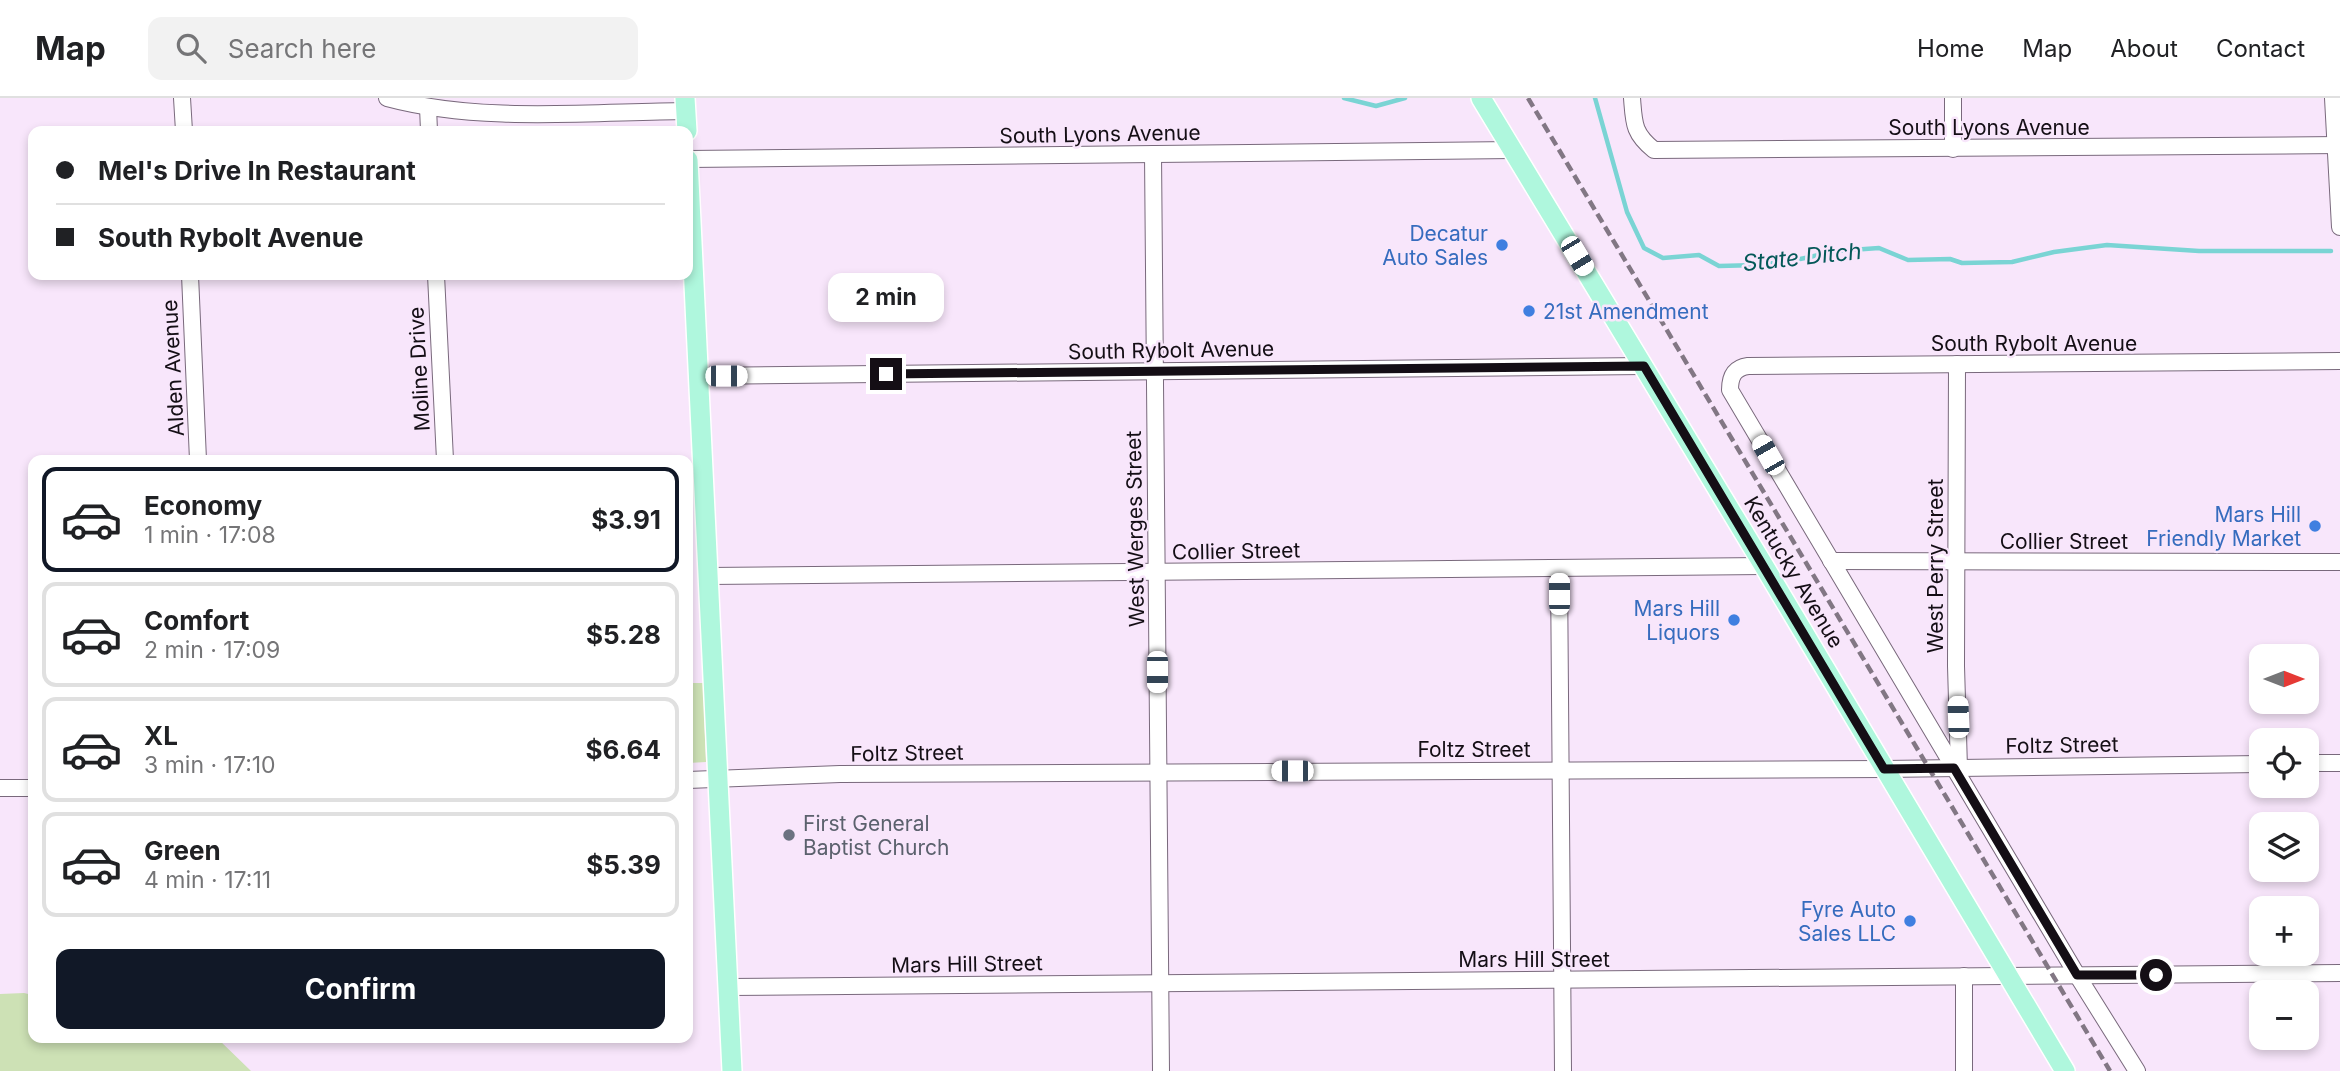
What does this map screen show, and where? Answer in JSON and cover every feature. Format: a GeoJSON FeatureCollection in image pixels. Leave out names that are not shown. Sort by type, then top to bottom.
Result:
{"type":"FeatureCollection","features":[{"type":"Feature","properties":{"kind":"main road","name":"Kentucky Avenue"},"geometry":{"type":"LineString","coordinates":[[1481,98],[2065,1071]]}},
{"type":"Feature","properties":{"kind":"main road"},"geometry":{"type":"LineString","coordinates":[[686,105],[687,126]]}},
{"type":"Feature","properties":{"kind":"main road"},"geometry":{"type":"LineString","coordinates":[[693,258],[732,1071]]}},
{"type":"Feature","properties":{"kind":"street"},"geometry":{"type":"LineString","coordinates":[[182,98],[184,126]]}},
{"type":"Feature","properties":{"kind":"street"},"geometry":{"type":"LineString","coordinates":[[387,98],[428,107],[492,113],[686,105]]}},
{"type":"Feature","properties":{"kind":"street","name":"South Lyons Avenue"},"geometry":{"type":"LineString","coordinates":[[1632,98],[1635,129],[1642,140],[1654,150],[2338,145]]}},
{"type":"Feature","properties":{"kind":"street"},"geometry":{"type":"LineString","coordinates":[[1953,98],[1954,149]]}},
{"type":"Feature","properties":{"kind":"street"},"geometry":{"type":"LineString","coordinates":[[2333,98],[2338,145],[2340,226]]}},
{"type":"Feature","properties":{"kind":"street"},"geometry":{"type":"LineString","coordinates":[[428,107],[429,126]]}},
{"type":"Feature","properties":{"kind":"street","name":"South Lyons Avenue"},"geometry":{"type":"LineString","coordinates":[[693,160],[1513,150]]}},
{"type":"Feature","properties":{"kind":"street","name":"West Werges Street"},"geometry":{"type":"LineString","coordinates":[[1153,154],[1161,1071]]}},
{"type":"Feature","properties":{"kind":"street","name":"Alden Avenue"},"geometry":{"type":"LineString","coordinates":[[190,280],[198,455]]}},
{"type":"Feature","properties":{"kind":"street","name":"Moline Drive"},"geometry":{"type":"LineString","coordinates":[[436,280],[445,455]]}},
{"type":"Feature","properties":{"kind":"street","name":"South Rybolt Avenue"},"geometry":{"type":"LineString","coordinates":[[1831,561],[1730,390],[1732,375],[1741,367],[2340,361]]}},
{"type":"Feature","properties":{"kind":"street","name":"West Perry Street"},"geometry":{"type":"LineString","coordinates":[[1956,768],[1957,364]]}},
{"type":"Feature","properties":{"kind":"street","name":"South Rybolt Avenue"},"geometry":{"type":"LineString","coordinates":[[699,376],[1644,366]]}},
{"type":"Feature","properties":{"kind":"street"},"geometry":{"type":"LineString","coordinates":[[1831,561],[2137,1071]]}},
{"type":"Feature","properties":{"kind":"street","name":"Collier Street"},"geometry":{"type":"LineString","coordinates":[[1831,561],[2340,562]]}},
{"type":"Feature","properties":{"kind":"street","name":"Collier Street"},"geometry":{"type":"LineString","coordinates":[[708,576],[1764,566]]}},
{"type":"Feature","properties":{"kind":"street"},"geometry":{"type":"LineString","coordinates":[[1559,569],[1563,1071]]}},
{"type":"Feature","properties":{"kind":"street"},"geometry":{"type":"LineString","coordinates":[[2319,763],[2340,763]]}},
{"type":"Feature","properties":{"kind":"street","name":"Foltz Street"},"geometry":{"type":"LineString","coordinates":[[693,780],[828,775],[2249,764]]}},
{"type":"Feature","properties":{"kind":"street"},"geometry":{"type":"LineString","coordinates":[[0,788],[28,788]]}},
{"type":"Feature","properties":{"kind":"street","name":"Mars Hill Street"},"geometry":{"type":"LineString","coordinates":[[728,987],[2340,973]]}},
{"type":"Feature","properties":{"kind":"street"},"geometry":{"type":"LineString","coordinates":[[1964,976],[1964,1071]]}},
{"type":"Feature","properties":{"kind":"green space"},"geometry":{"type":"Polygon","coordinates":[[[693,683],[703,683],[706,762],[693,763],[693,683]]]}},
{"type":"Feature","properties":{"kind":"green space"},"geometry":{"type":"Polygon","coordinates":[[[0,994],[28,994],[28,1043],[222,1043],[251,1071],[0,1071],[0,994]]]}},
{"type":"Feature","properties":{"kind":"waterway","name":"State Ditch"},"geometry":{"type":"LineString","coordinates":[[1344,98],[1376,106],[1405,98]]}},
{"type":"Feature","properties":{"kind":"waterway","name":"State Ditch"},"geometry":{"type":"LineString","coordinates":[[1595,98],[1627,212],[1644,248],[1663,258],[1699,255],[1719,266],[1758,265],[1837,251],[1879,248],[1908,260],[1950,259],[1962,263],[2012,262],[2054,252],[2107,245],[2199,251],[2331,251]]}},
{"type":"Feature","properties":{"kind":"railway"},"geometry":{"type":"LineString","coordinates":[[1528,98],[2110,1071]]}},
{"type":"Feature","properties":{"kind":"place","name":"Decatur Auto Sales"},"geometry":{"type":"Point","coordinates":[1502,245]}},
{"type":"Feature","properties":{"kind":"place","name":"21st Amendment"},"geometry":{"type":"Point","coordinates":[1529,311]}},
{"type":"Feature","properties":{"kind":"place","name":"Mars Hill Friendly Market"},"geometry":{"type":"Point","coordinates":[2315,526]}},
{"type":"Feature","properties":{"kind":"place","name":"Mars Hill Liquors"},"geometry":{"type":"Point","coordinates":[1734,620]}},
{"type":"Feature","properties":{"kind":"place","name":"First General Baptist Church"},"geometry":{"type":"Point","coordinates":[789,835]}},
{"type":"Feature","properties":{"kind":"place","name":"Fyre Auto Sales LLC"},"geometry":{"type":"Point","coordinates":[1910,921]}},
{"type":"Feature","properties":{"kind":"route"},"geometry":{"type":"LineString","coordinates":[[886,374],[1644,366],[1884,769],[1954,768],[2077,975],[2156,975]]}}]}
